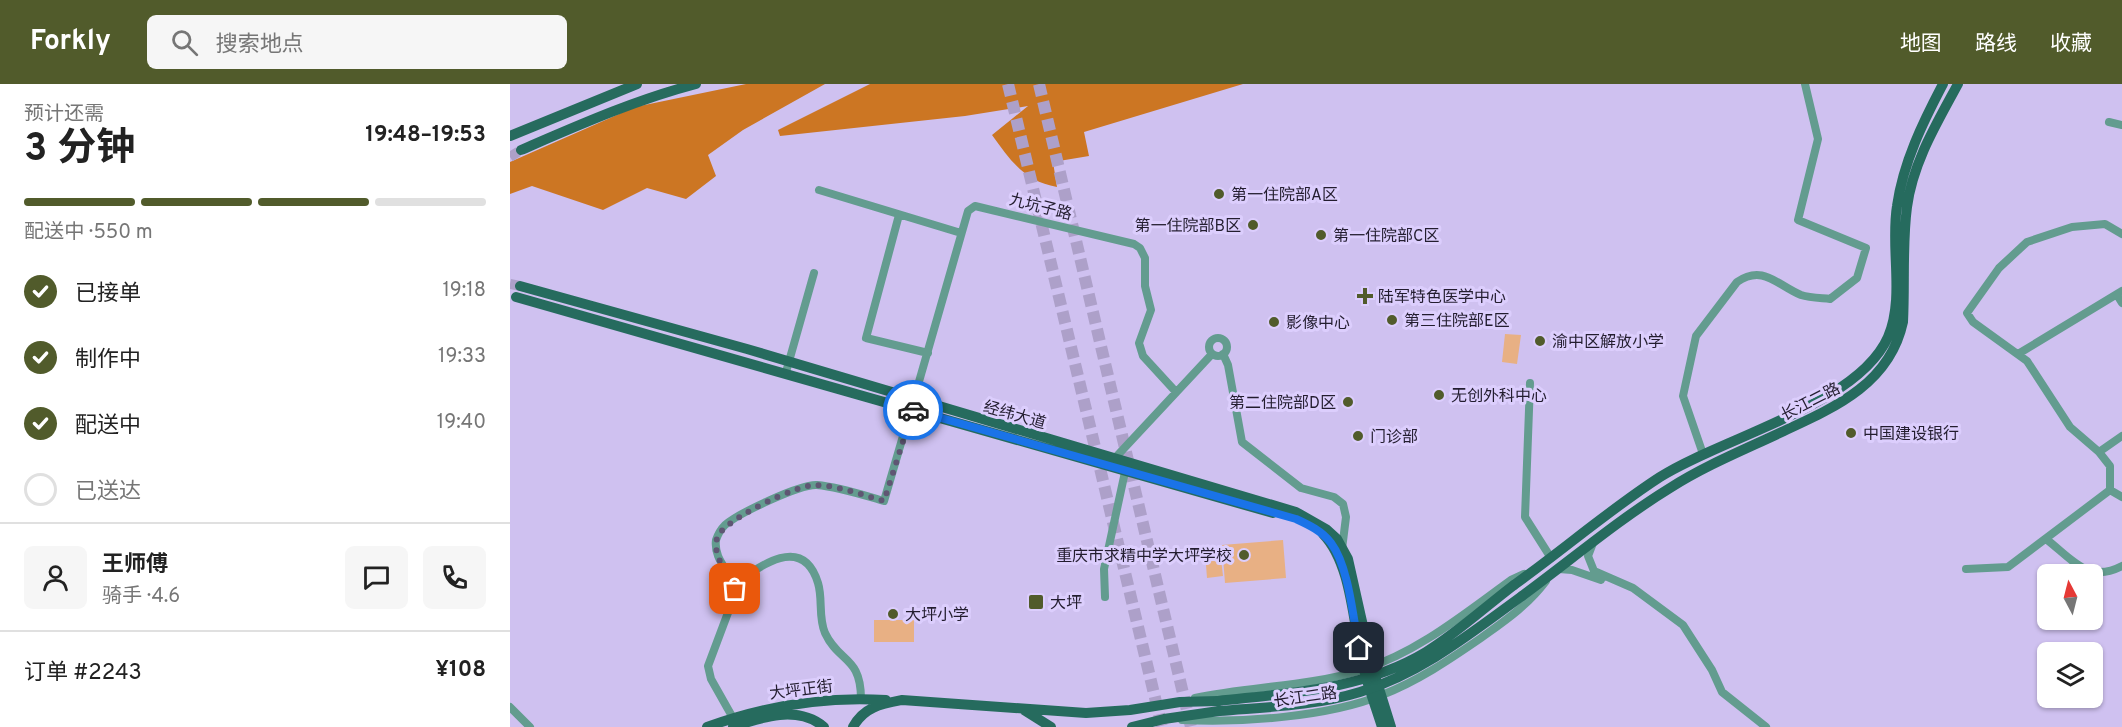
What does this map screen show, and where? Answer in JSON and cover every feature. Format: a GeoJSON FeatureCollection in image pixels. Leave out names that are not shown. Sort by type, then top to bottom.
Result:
{"type":"FeatureCollection","features":[{"type":"Feature","properties":{"kind":"main road"},"geometry":{"type":"LineString","coordinates":[[510,136],[637,84]]}},
{"type":"Feature","properties":{"kind":"main road"},"geometry":{"type":"LineString","coordinates":[[521,150],[596,117],[659,94],[696,84]]}},
{"type":"Feature","properties":{"kind":"main road","name":"长江二路"},"geometry":{"type":"LineString","coordinates":[[1132,727],[1218,706],[1321,689],[1376,676],[1426,652],[1642,489],[1703,454],[1827,397],[1859,375],[1883,348],[1893,322],[1896,208],[1910,154],[1943,84]]}},
{"type":"Feature","properties":{"kind":"main road","name":"长江二路"},"geometry":{"type":"LineString","coordinates":[[853,727],[858,718],[872,707],[902,700],[1106,712],[1180,702],[1218,706],[1333,699],[1383,684],[1446,651],[1649,501],[1690,476],[1836,407],[1868,384],[1881,369],[1899,337],[1902,322],[1907,208],[1911,187],[1922,152],[1958,84]]}},
{"type":"Feature","properties":{"kind":"main road","name":"经纬大道"},"geometry":{"type":"LineString","coordinates":[[518,291],[913,404],[1115,458],[1296,512],[1326,529],[1342,546],[1352,570],[1368,668]]}},
{"type":"Feature","properties":{"kind":"main road","name":"经纬大道"},"geometry":{"type":"LineString","coordinates":[[913,404],[1125,472],[1296,519],[1322,533],[1331,542],[1341,561],[1377,697]]}},
{"type":"Feature","properties":{"kind":"main road"},"geometry":{"type":"LineString","coordinates":[[1377,697],[1382,727]]}},
{"type":"Feature","properties":{"kind":"main road"},"geometry":{"type":"LineString","coordinates":[[1377,697],[1391,727]]}},
{"type":"Feature","properties":{"kind":"main road","name":"大坪正街"},"geometry":{"type":"LineString","coordinates":[[733,722],[782,705],[861,699],[902,700]]}},
{"type":"Feature","properties":{"kind":"main road","name":"长江二路"},"geometry":{"type":"LineString","coordinates":[[1021,708],[1052,727]]}},
{"type":"Feature","properties":{"kind":"main road","name":"大坪正街"},"geometry":{"type":"LineString","coordinates":[[707,727],[797,714],[815,720],[824,727]]}},
{"type":"Feature","properties":{"kind":"street"},"geometry":{"type":"LineString","coordinates":[[1703,454],[1683,396],[1696,336],[1737,282],[1747,275],[1760,273],[1804,296],[1830,299],[1857,278],[1866,248],[1798,220],[1818,139],[1805,84]]}},
{"type":"Feature","properties":{"kind":"street"},"geometry":{"type":"LineString","coordinates":[[2109,122],[2122,125]]}},
{"type":"Feature","properties":{"kind":"street"},"geometry":{"type":"LineString","coordinates":[[819,190],[961,233]]}},
{"type":"Feature","properties":{"kind":"street","name":"九坑子路"},"geometry":{"type":"LineString","coordinates":[[734,585],[720,564],[716,545],[720,530],[734,519],[810,485],[884,501],[961,233],[968,211],[975,206],[1134,244],[1140,248],[1144,258],[1145,286],[1151,310],[1141,337],[1140,349],[1143,356],[1176,392]]}},
{"type":"Feature","properties":{"kind":"street"},"geometry":{"type":"LineString","coordinates":[[899,215],[866,338],[928,353]]}},
{"type":"Feature","properties":{"kind":"street"},"geometry":{"type":"LineString","coordinates":[[2110,490],[2110,466],[2099,452],[2070,427],[2027,361],[1973,322],[1967,314],[1999,268],[2026,242],[2072,227],[2105,224],[2122,234]]}},
{"type":"Feature","properties":{"kind":"street"},"geometry":{"type":"LineString","coordinates":[[787,367],[814,273]]}},
{"type":"Feature","properties":{"kind":"street"},"geometry":{"type":"LineString","coordinates":[[2018,354],[2119,293],[2122,303]]}},
{"type":"Feature","properties":{"kind":"street"},"geometry":{"type":"LineString","coordinates":[[1212,354],[1210,344],[1219,339],[1226,344],[1223,354],[1228,365],[1242,442],[1301,488],[1339,500],[1346,517],[1341,561]]}},
{"type":"Feature","properties":{"kind":"street"},"geometry":{"type":"LineString","coordinates":[[1115,458],[1212,354],[1223,354]]}},
{"type":"Feature","properties":{"kind":"street"},"geometry":{"type":"LineString","coordinates":[[1530,383],[1525,517],[1547,561]]}},
{"type":"Feature","properties":{"kind":"street"},"geometry":{"type":"LineString","coordinates":[[2099,452],[2122,436]]}},
{"type":"Feature","properties":{"kind":"street"},"geometry":{"type":"LineString","coordinates":[[1105,597],[1104,569],[1125,472]]}},
{"type":"Feature","properties":{"kind":"street"},"geometry":{"type":"LineString","coordinates":[[2110,490],[2122,497]]}},
{"type":"Feature","properties":{"kind":"street"},"geometry":{"type":"LineString","coordinates":[[1966,569],[2008,567],[2110,490]]}},
{"type":"Feature","properties":{"kind":"street"},"geometry":{"type":"LineString","coordinates":[[2046,538],[2089,572],[2109,573],[2122,566]]}},
{"type":"Feature","properties":{"kind":"street"},"geometry":{"type":"LineString","coordinates":[[1594,543],[1588,556],[1594,571],[1629,586],[1683,625],[1712,670],[1722,692],[1766,727]]}},
{"type":"Feature","properties":{"kind":"street"},"geometry":{"type":"LineString","coordinates":[[733,722],[711,679],[708,666],[735,594],[734,585],[762,565],[787,556],[802,558],[810,566],[818,584],[825,631],[857,671],[861,682],[861,699]]}},
{"type":"Feature","properties":{"kind":"street","name":"长江二路"},"geometry":{"type":"LineString","coordinates":[[1180,702],[1217,693],[1308,682],[1368,668],[1400,654],[1444,627],[1510,580],[1547,561]]}},
{"type":"Feature","properties":{"kind":"street"},"geometry":{"type":"LineString","coordinates":[[1555,571],[1579,571],[1646,597]]}},
{"type":"Feature","properties":{"kind":"street","name":"长江二路"},"geometry":{"type":"LineString","coordinates":[[1164,718],[1220,722],[1301,713],[1377,697],[1437,668],[1528,604],[1555,571]]}},
{"type":"Feature","properties":{"kind":"street"},"geometry":{"type":"LineString","coordinates":[[1400,654],[1394,660],[1391,673],[1396,680],[1407,684]]}},
{"type":"Feature","properties":{"kind":"street"},"geometry":{"type":"LineString","coordinates":[[510,707],[530,727]]}},
{"type":"Feature","properties":{"kind":"shaded area"},"geometry":{"type":"Polygon","coordinates":[[[746,84],[825,84],[743,130],[708,155],[716,176],[686,199],[647,188],[603,210],[532,186],[510,194],[510,162],[635,107],[746,84]]]}},
{"type":"Feature","properties":{"kind":"shaded area"},"geometry":{"type":"Polygon","coordinates":[[[870,84],[1243,84],[1084,132],[1089,156],[1053,162],[1057,187],[1027,175],[1012,161],[992,135],[1028,106],[965,116],[780,136],[778,130],[870,84]]]}},
{"type":"Feature","properties":{"kind":"shaded area"},"geometry":{"type":"Polygon","coordinates":[[[1505,334],[1521,335],[1517,364],[1502,362],[1505,334]]]}},
{"type":"Feature","properties":{"kind":"shaded area"},"geometry":{"type":"Polygon","coordinates":[[[1283,540],[1286,578],[1225,583],[1222,545],[1283,540]]]}},
{"type":"Feature","properties":{"kind":"shaded area"},"geometry":{"type":"Polygon","coordinates":[[[1220,550],[1223,576],[1207,578],[1205,552],[1220,550]]]}},
{"type":"Feature","properties":{"kind":"shaded area"},"geometry":{"type":"Polygon","coordinates":[[[874,620],[914,620],[914,642],[874,642],[874,620]]]}},
{"type":"Feature","properties":{"kind":"tunnel"},"geometry":{"type":"LineString","coordinates":[[1008,84],[1162,727]]}},
{"type":"Feature","properties":{"kind":"tunnel"},"geometry":{"type":"LineString","coordinates":[[1039,84],[1191,727]]}},
{"type":"Feature","properties":{"kind":"tunnel"},"geometry":{"type":"LineString","coordinates":[[510,157],[521,150]]}},
{"type":"Feature","properties":{"kind":"tunnel"},"geometry":{"type":"LineString","coordinates":[[510,284],[520,286]]}},
{"type":"Feature","properties":{"kind":"way so far"},"geometry":{"type":"LineString","coordinates":[[735,589],[720,564],[717,554],[716,545],[720,530],[734,519],[810,485],[824,486],[884,501],[911,409],[913,410]]}},
{"type":"Feature","properties":{"kind":"place","name":"第一住院部A区"},"geometry":{"type":"Point","coordinates":[1219,194]}},
{"type":"Feature","properties":{"kind":"place","name":"第一住院部B区"},"geometry":{"type":"Point","coordinates":[1253,225]}},
{"type":"Feature","properties":{"kind":"place","name":"第一住院部C区"},"geometry":{"type":"Point","coordinates":[1321,235]}},
{"type":"Feature","properties":{"kind":"place","name":"陆军特色医学中心"},"geometry":{"type":"Point","coordinates":[1365,296]}},
{"type":"Feature","properties":{"kind":"place","name":"第三住院部E区"},"geometry":{"type":"Point","coordinates":[1392,320]}},
{"type":"Feature","properties":{"kind":"place","name":"影像中心"},"geometry":{"type":"Point","coordinates":[1274,322]}},
{"type":"Feature","properties":{"kind":"place","name":"渝中区解放小学"},"geometry":{"type":"Point","coordinates":[1540,341]}},
{"type":"Feature","properties":{"kind":"place","name":"无创外科中心"},"geometry":{"type":"Point","coordinates":[1439,395]}},
{"type":"Feature","properties":{"kind":"place","name":"第二住院部D区"},"geometry":{"type":"Point","coordinates":[1348,402]}},
{"type":"Feature","properties":{"kind":"place","name":"中国建设银行"},"geometry":{"type":"Point","coordinates":[1851,433]}},
{"type":"Feature","properties":{"kind":"place","name":"门诊部"},"geometry":{"type":"Point","coordinates":[1358,436]}},
{"type":"Feature","properties":{"kind":"place","name":"重庆市求精中学大坪学校"},"geometry":{"type":"Point","coordinates":[1244,555]}},
{"type":"Feature","properties":{"kind":"place","name":"大坪"},"geometry":{"type":"Point","coordinates":[1036,602]}},
{"type":"Feature","properties":{"kind":"place","name":"大坪小学"},"geometry":{"type":"Point","coordinates":[893,614]}},
{"type":"Feature","properties":{"kind":"route"},"geometry":{"type":"LineString","coordinates":[[913,410],[1296,519],[1310,526],[1331,542],[1341,561],[1359,648]]}}]}
